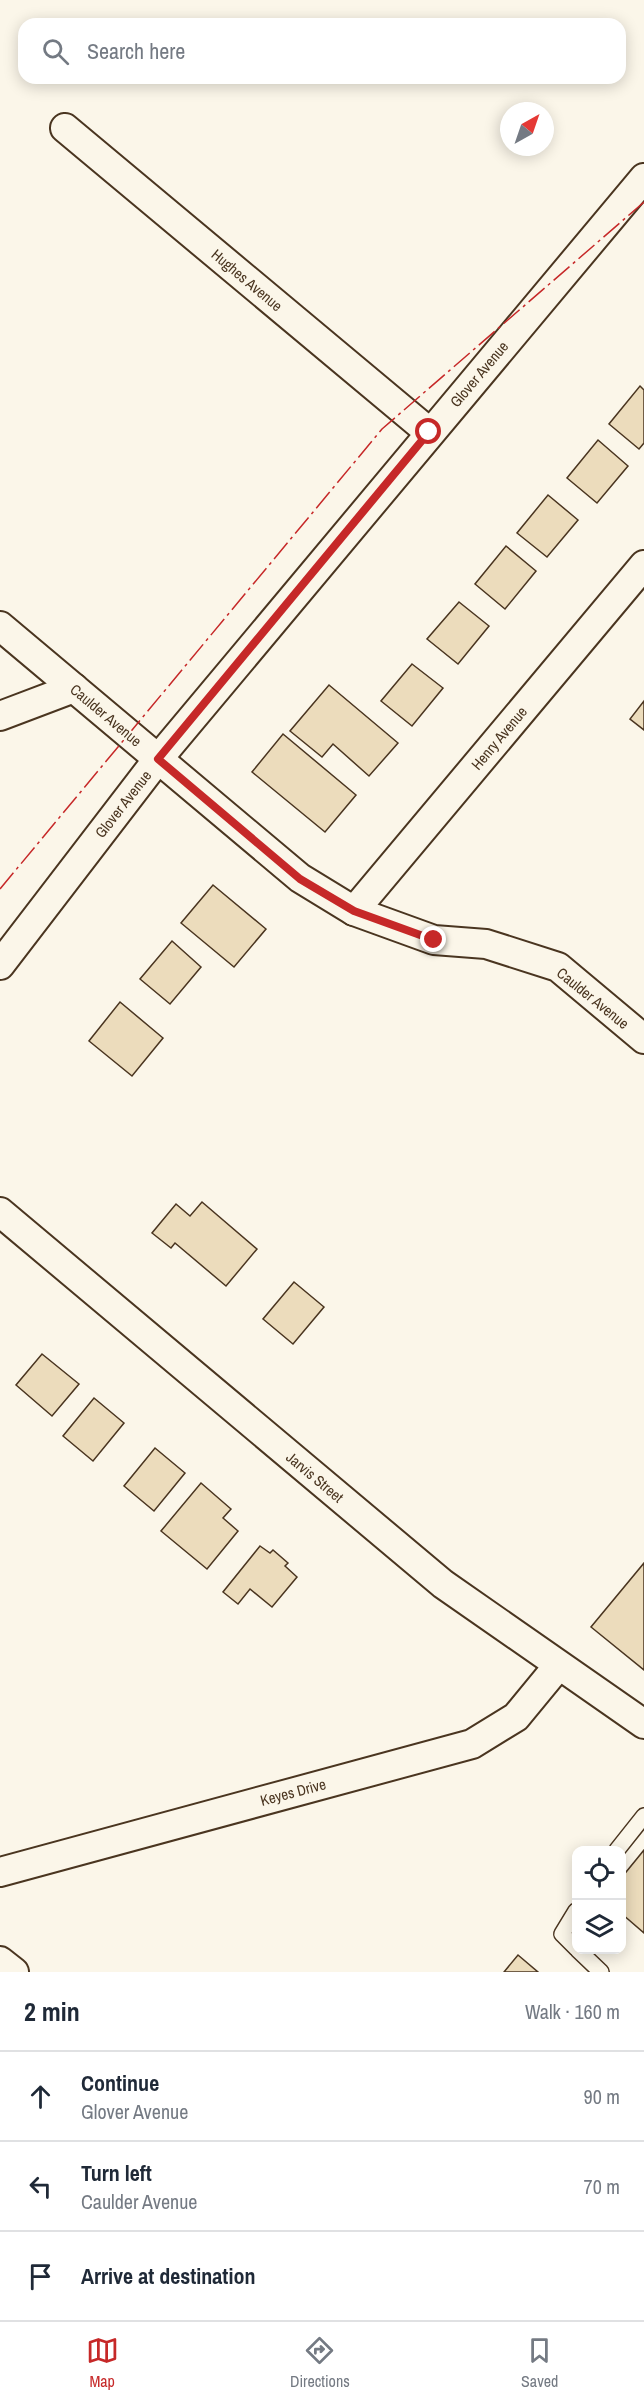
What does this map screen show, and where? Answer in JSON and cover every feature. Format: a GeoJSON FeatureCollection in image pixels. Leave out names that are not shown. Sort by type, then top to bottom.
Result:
{"type":"FeatureCollection","features":[{"type":"Feature","properties":{"kind":"street","name":"Hughes Avenue"},"geometry":{"type":"LineString","coordinates":[[65,128],[429,432]]}},
{"type":"Feature","properties":{"kind":"street","name":"Glover Avenue"},"geometry":{"type":"LineString","coordinates":[[0,965],[158,759],[429,432],[644,178]]}},
{"type":"Feature","properties":{"kind":"street","name":"Henry Avenue"},"geometry":{"type":"LineString","coordinates":[[354,911],[644,565]]}},
{"type":"Feature","properties":{"kind":"street","name":"Caulder Avenue"},"geometry":{"type":"LineString","coordinates":[[0,626],[300,879],[354,911],[434,940],[486,944],[558,967],[644,1039]]}},
{"type":"Feature","properties":{"kind":"street"},"geometry":{"type":"LineString","coordinates":[[0,716],[74,688]]}},
{"type":"Feature","properties":{"kind":"street","name":"Jarvis Street"},"geometry":{"type":"LineString","coordinates":[[0,1212],[442,1584],[644,1724]]}},
{"type":"Feature","properties":{"kind":"street","name":"Keyes Drive"},"geometry":{"type":"LineString","coordinates":[[0,1872],[472,1744],[516,1717],[558,1666]]}},
{"type":"Feature","properties":{"kind":"street"},"geometry":{"type":"LineString","coordinates":[[0,1961],[14,1972]]}},
{"type":"Feature","properties":{"kind":"lane"},"geometry":{"type":"LineString","coordinates":[[621,1846],[644,1816]]}},
{"type":"Feature","properties":{"kind":"lane"},"geometry":{"type":"LineString","coordinates":[[572,1918],[562,1934],[572,1944]]}},
{"type":"Feature","properties":{"kind":"lane"},"geometry":{"type":"LineString","coordinates":[[582,1954],[601,1972]]}},
{"type":"Feature","properties":{"kind":"building"},"geometry":{"type":"Polygon","coordinates":[[[640,386],[644,390],[644,443],[639,449],[609,424],[640,386]]]}},
{"type":"Feature","properties":{"kind":"building"},"geometry":{"type":"Polygon","coordinates":[[[598,440],[628,466],[597,503],[567,478],[598,440]]]}},
{"type":"Feature","properties":{"kind":"building"},"geometry":{"type":"Polygon","coordinates":[[[548,495],[578,520],[547,557],[517,533],[548,495]]]}},
{"type":"Feature","properties":{"kind":"building"},"geometry":{"type":"Polygon","coordinates":[[[506,546],[536,571],[505,609],[475,584],[506,546]]]}},
{"type":"Feature","properties":{"kind":"building"},"geometry":{"type":"Polygon","coordinates":[[[459,602],[489,626],[458,664],[427,639],[459,602]]]}},
{"type":"Feature","properties":{"kind":"building"},"geometry":{"type":"Polygon","coordinates":[[[412,664],[443,688],[412,726],[381,701],[412,664]]]}},
{"type":"Feature","properties":{"kind":"building"},"geometry":{"type":"Polygon","coordinates":[[[329,685],[398,743],[369,776],[333,744],[322,757],[290,731],[329,685]]]}},
{"type":"Feature","properties":{"kind":"building"},"geometry":{"type":"Polygon","coordinates":[[[644,701],[644,730],[630,719],[644,701]]]}},
{"type":"Feature","properties":{"kind":"building"},"geometry":{"type":"Polygon","coordinates":[[[283,734],[356,795],[325,832],[252,772],[283,734]]]}},
{"type":"Feature","properties":{"kind":"building"},"geometry":{"type":"Polygon","coordinates":[[[213,885],[266,929],[234,967],[181,923],[213,885]]]}},
{"type":"Feature","properties":{"kind":"building"},"geometry":{"type":"Polygon","coordinates":[[[172,941],[201,967],[170,1004],[140,979],[172,941]]]}},
{"type":"Feature","properties":{"kind":"building"},"geometry":{"type":"Polygon","coordinates":[[[120,1002],[163,1038],[132,1076],[89,1041],[120,1002]]]}},
{"type":"Feature","properties":{"kind":"building"},"geometry":{"type":"Polygon","coordinates":[[[202,1202],[257,1249],[226,1286],[175,1243],[171,1248],[152,1233],[176,1204],[190,1216],[202,1202]]]}},
{"type":"Feature","properties":{"kind":"building"},"geometry":{"type":"Polygon","coordinates":[[[294,1282],[324,1307],[293,1344],[263,1319],[294,1282]]]}},
{"type":"Feature","properties":{"kind":"building"},"geometry":{"type":"Polygon","coordinates":[[[42,1354],[79,1384],[52,1416],[16,1385],[42,1354]]]}},
{"type":"Feature","properties":{"kind":"building"},"geometry":{"type":"Polygon","coordinates":[[[94,1398],[124,1423],[93,1461],[63,1436],[94,1398]]]}},
{"type":"Feature","properties":{"kind":"building"},"geometry":{"type":"Polygon","coordinates":[[[155,1448],[185,1473],[154,1511],[124,1486],[155,1448]]]}},
{"type":"Feature","properties":{"kind":"building"},"geometry":{"type":"Polygon","coordinates":[[[201,1483],[231,1509],[223,1518],[238,1531],[207,1569],[161,1531],[201,1483]]]}},
{"type":"Feature","properties":{"kind":"building"},"geometry":{"type":"Polygon","coordinates":[[[260,1546],[270,1553],[273,1550],[288,1563],[285,1566],[297,1577],[272,1607],[250,1589],[238,1604],[223,1592],[260,1546]]]}},
{"type":"Feature","properties":{"kind":"building"},"geometry":{"type":"Polygon","coordinates":[[[644,1563],[644,1670],[591,1627],[644,1563]]]}},
{"type":"Feature","properties":{"kind":"building"},"geometry":{"type":"Polygon","coordinates":[[[644,1850],[644,1933],[626,1917],[626,1872],[644,1850]]]}},
{"type":"Feature","properties":{"kind":"building"},"geometry":{"type":"Polygon","coordinates":[[[518,1955],[538,1972],[504,1972],[518,1955]]]}},
{"type":"Feature","properties":{"kind":"power"},"geometry":{"type":"LineString","coordinates":[[0,889],[382,429],[644,202]]}},
{"type":"Feature","properties":{"kind":"route"},"geometry":{"type":"LineString","coordinates":[[429,432],[158,759],[300,879],[354,911],[434,940]]}}]}
